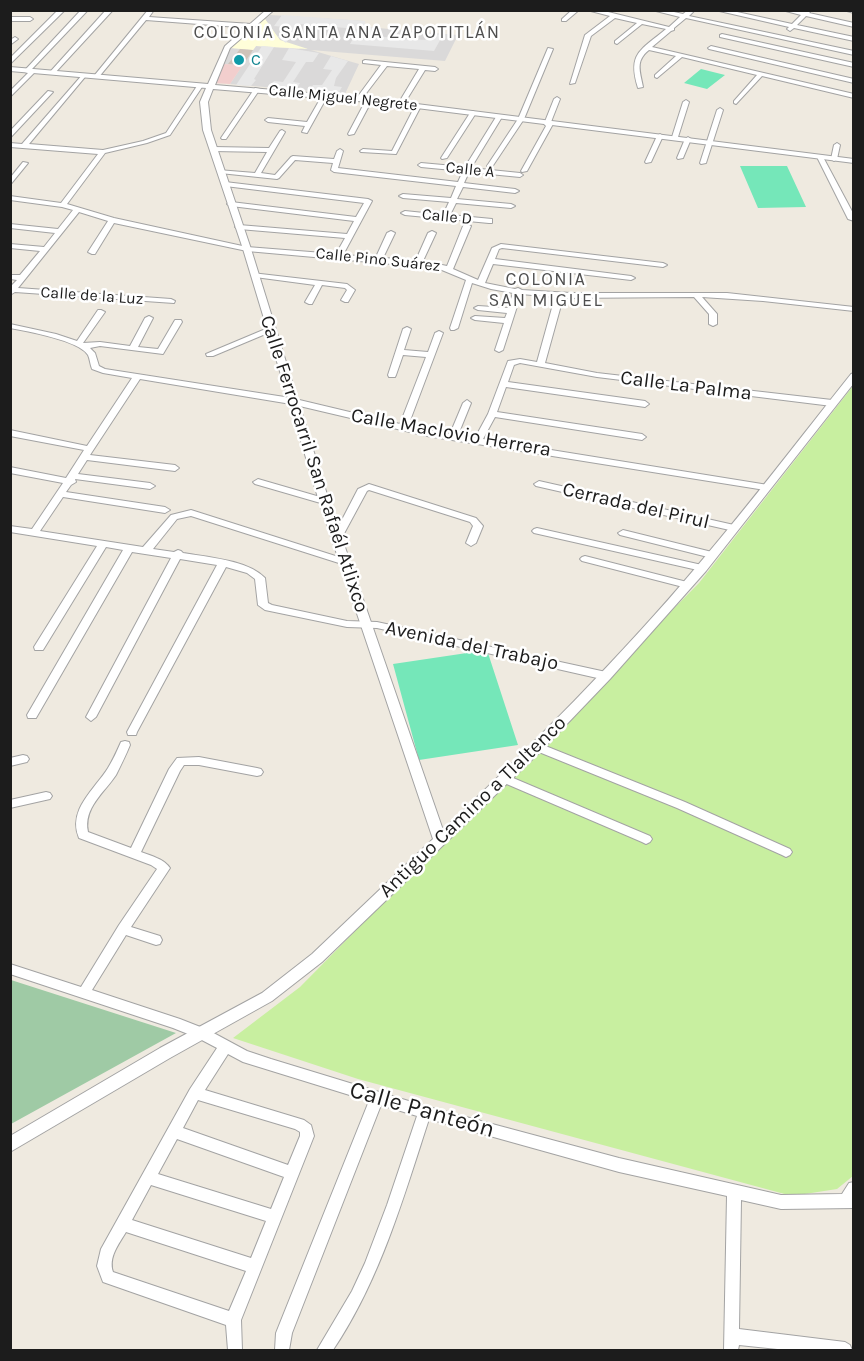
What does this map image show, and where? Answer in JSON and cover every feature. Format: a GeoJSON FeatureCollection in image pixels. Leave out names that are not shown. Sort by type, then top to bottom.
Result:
{"type":"FeatureCollection","features":[{"type":"Feature","properties":{"kind":"street"},"geometry":{"type":"LineString","coordinates":[[10,62],[62,10]]}},
{"type":"Feature","properties":{"kind":"street"},"geometry":{"type":"LineString","coordinates":[[10,95],[86,10]]}},
{"type":"Feature","properties":{"kind":"street"},"geometry":{"type":"LineString","coordinates":[[52,73],[110,10]]}},
{"type":"Feature","properties":{"kind":"street"},"geometry":{"type":"LineString","coordinates":[[96,77],[151,10]]}},
{"type":"Feature","properties":{"kind":"street","name":"Calle Ferrocarril San Rafaél Atlixco"},"geometry":{"type":"LineString","coordinates":[[271,10],[230,43],[210,86],[203,110],[220,171],[255,275],[291,401],[440,840]]}},
{"type":"Feature","properties":{"kind":"street"},"geometry":{"type":"LineString","coordinates":[[564,20],[576,10]]}},
{"type":"Feature","properties":{"kind":"street"},"geometry":{"type":"LineString","coordinates":[[590,10],[672,29]]}},
{"type":"Feature","properties":{"kind":"street"},"geometry":{"type":"LineString","coordinates":[[655,10],[854,53]]}},
{"type":"Feature","properties":{"kind":"street"},"geometry":{"type":"LineString","coordinates":[[640,87],[636,62],[640,54],[650,48],[692,10]]}},
{"type":"Feature","properties":{"kind":"street"},"geometry":{"type":"LineString","coordinates":[[718,10],[854,39]]}},
{"type":"Feature","properties":{"kind":"street"},"geometry":{"type":"LineString","coordinates":[[785,10],[854,25]]}},
{"type":"Feature","properties":{"kind":"street"},"geometry":{"type":"LineString","coordinates":[[747,70],[807,13]]}},
{"type":"Feature","properties":{"kind":"street"},"geometry":{"type":"LineString","coordinates":[[572,83],[588,35],[614,16]]}},
{"type":"Feature","properties":{"kind":"street"},"geometry":{"type":"LineString","coordinates":[[145,18],[251,26]]}},
{"type":"Feature","properties":{"kind":"street"},"geometry":{"type":"LineString","coordinates":[[10,19],[30,19]]}},
{"type":"Feature","properties":{"kind":"street"},"geometry":{"type":"LineString","coordinates":[[617,42],[641,22]]}},
{"type":"Feature","properties":{"kind":"street"},"geometry":{"type":"LineString","coordinates":[[722,36],[854,65]]}},
{"type":"Feature","properties":{"kind":"street"},"geometry":{"type":"LineString","coordinates":[[650,48],[852,93]]}},
{"type":"Feature","properties":{"kind":"street"},"geometry":{"type":"LineString","coordinates":[[711,48],[854,81]]}},
{"type":"Feature","properties":{"kind":"street"},"geometry":{"type":"LineString","coordinates":[[490,166],[520,119],[550,49]]}},
{"type":"Feature","properties":{"kind":"street"},"geometry":{"type":"LineString","coordinates":[[657,76],[680,56]]}},
{"type":"Feature","properties":{"kind":"street"},"geometry":{"type":"LineString","coordinates":[[365,62],[435,69]]}},
{"type":"Feature","properties":{"kind":"street"},"geometry":{"type":"LineString","coordinates":[[359,99],[385,64]]}},
{"type":"Feature","properties":{"kind":"street"},"geometry":{"type":"LineString","coordinates":[[400,104],[423,68]]}},
{"type":"Feature","properties":{"kind":"street","name":"Calle Miguel Negrete"},"geometry":{"type":"LineString","coordinates":[[10,69],[200,87],[325,95],[548,124],[711,141],[854,161]]}},
{"type":"Feature","properties":{"kind":"street"},"geometry":{"type":"LineString","coordinates":[[736,102],[761,74]]}},
{"type":"Feature","properties":{"kind":"street"},"geometry":{"type":"LineString","coordinates":[[24,146],[83,76]]}},
{"type":"Feature","properties":{"kind":"street"},"geometry":{"type":"LineString","coordinates":[[10,145],[103,152],[168,134],[200,87]]}},
{"type":"Feature","properties":{"kind":"street"},"geometry":{"type":"LineString","coordinates":[[224,138],[257,89]]}},
{"type":"Feature","properties":{"kind":"street"},"geometry":{"type":"LineString","coordinates":[[10,136],[50,92]]}},
{"type":"Feature","properties":{"kind":"street"},"geometry":{"type":"LineString","coordinates":[[305,132],[325,95]]}},
{"type":"Feature","properties":{"kind":"street"},"geometry":{"type":"LineString","coordinates":[[548,124],[557,99]]}},
{"type":"Feature","properties":{"kind":"street"},"geometry":{"type":"LineString","coordinates":[[351,134],[369,100]]}},
{"type":"Feature","properties":{"kind":"street"},"geometry":{"type":"LineString","coordinates":[[675,137],[686,102]]}},
{"type":"Feature","properties":{"kind":"street"},"geometry":{"type":"LineString","coordinates":[[363,151],[394,153],[418,106]]}},
{"type":"Feature","properties":{"kind":"street"},"geometry":{"type":"LineString","coordinates":[[703,163],[720,110]]}},
{"type":"Feature","properties":{"kind":"street"},"geometry":{"type":"LineString","coordinates":[[444,158],[473,113]]}},
{"type":"Feature","properties":{"kind":"street"},"geometry":{"type":"LineString","coordinates":[[446,217],[467,169],[499,117]]}},
{"type":"Feature","properties":{"kind":"street"},"geometry":{"type":"LineString","coordinates":[[268,120],[309,124]]}},
{"type":"Feature","properties":{"kind":"street","name":"Calle A"},"geometry":{"type":"LineString","coordinates":[[421,165],[522,173],[548,124]]}},
{"type":"Feature","properties":{"kind":"street"},"geometry":{"type":"LineString","coordinates":[[258,172],[282,132]]}},
{"type":"Feature","properties":{"kind":"street"},"geometry":{"type":"LineString","coordinates":[[648,162],[660,136]]}},
{"type":"Feature","properties":{"kind":"street"},"geometry":{"type":"LineString","coordinates":[[680,158],[688,139]]}},
{"type":"Feature","properties":{"kind":"street"},"geometry":{"type":"LineString","coordinates":[[834,159],[837,145]]}},
{"type":"Feature","properties":{"kind":"street"},"geometry":{"type":"LineString","coordinates":[[213,148],[248,152],[255,149],[271,150]]}},
{"type":"Feature","properties":{"kind":"street"},"geometry":{"type":"LineString","coordinates":[[340,151],[334,170],[515,190]]}},
{"type":"Feature","properties":{"kind":"street"},"geometry":{"type":"LineString","coordinates":[[63,205],[103,152]]}},
{"type":"Feature","properties":{"kind":"street"},"geometry":{"type":"LineString","coordinates":[[820,157],[852,219]]}},
{"type":"Feature","properties":{"kind":"street"},"geometry":{"type":"LineString","coordinates":[[220,171],[277,177],[293,158],[335,161]]}},
{"type":"Feature","properties":{"kind":"street"},"geometry":{"type":"LineString","coordinates":[[10,183],[25,163]]}},
{"type":"Feature","properties":{"kind":"street"},"geometry":{"type":"LineString","coordinates":[[426,215],[450,168]]}},
{"type":"Feature","properties":{"kind":"street"},"geometry":{"type":"LineString","coordinates":[[225,184],[368,201],[340,254]]}},
{"type":"Feature","properties":{"kind":"street"},"geometry":{"type":"LineString","coordinates":[[403,196],[511,206]]}},
{"type":"Feature","properties":{"kind":"street","name":"Calle Pino Suárez"},"geometry":{"type":"LineString","coordinates":[[10,198],[63,205],[112,220],[247,249],[419,261],[450,268],[481,283],[518,290],[560,294],[696,295],[777,299],[854,309]]}},
{"type":"Feature","properties":{"kind":"street"},"geometry":{"type":"LineString","coordinates":[[231,204],[359,219]]}},
{"type":"Feature","properties":{"kind":"street"},"geometry":{"type":"LineString","coordinates":[[12,292],[77,210]]}},
{"type":"Feature","properties":{"kind":"street","name":"Calle D"},"geometry":{"type":"LineString","coordinates":[[405,213],[489,221]]}},
{"type":"Feature","properties":{"kind":"street"},"geometry":{"type":"LineString","coordinates":[[92,252],[112,220]]}},
{"type":"Feature","properties":{"kind":"street"},"geometry":{"type":"LineString","coordinates":[[10,226],[59,231]]}},
{"type":"Feature","properties":{"kind":"street"},"geometry":{"type":"LineString","coordinates":[[450,268],[467,226]]}},
{"type":"Feature","properties":{"kind":"street"},"geometry":{"type":"LineString","coordinates":[[239,227],[350,236]]}},
{"type":"Feature","properties":{"kind":"street"},"geometry":{"type":"LineString","coordinates":[[419,261],[432,232]]}},
{"type":"Feature","properties":{"kind":"street"},"geometry":{"type":"LineString","coordinates":[[379,258],[391,233]]}},
{"type":"Feature","properties":{"kind":"street"},"geometry":{"type":"LineString","coordinates":[[10,246],[45,249]]}},
{"type":"Feature","properties":{"kind":"street"},"geometry":{"type":"LineString","coordinates":[[481,283],[496,248],[501,246],[663,265]]}},
{"type":"Feature","properties":{"kind":"street"},"geometry":{"type":"LineString","coordinates":[[490,261],[631,278]]}},
{"type":"Feature","properties":{"kind":"street"},"geometry":{"type":"LineString","coordinates":[[255,275],[350,288],[345,300]]}},
{"type":"Feature","properties":{"kind":"street"},"geometry":{"type":"LineString","coordinates":[[10,277],[23,278]]}},
{"type":"Feature","properties":{"kind":"street"},"geometry":{"type":"LineString","coordinates":[[454,328],[470,279]]}},
{"type":"Feature","properties":{"kind":"street"},"geometry":{"type":"LineString","coordinates":[[309,302],[320,283]]}},
{"type":"Feature","properties":{"kind":"street"},"geometry":{"type":"LineString","coordinates":[[499,350],[518,290]]}},
{"type":"Feature","properties":{"kind":"street","name":"Calle de la Luz"},"geometry":{"type":"LineString","coordinates":[[12,292],[171,301]]}},
{"type":"Feature","properties":{"kind":"street"},"geometry":{"type":"LineString","coordinates":[[540,365],[560,294]]}},
{"type":"Feature","properties":{"kind":"street"},"geometry":{"type":"LineString","coordinates":[[696,295],[713,314],[713,324]]}},
{"type":"Feature","properties":{"kind":"street"},"geometry":{"type":"LineString","coordinates":[[478,308],[511,311]]}},
{"type":"Feature","properties":{"kind":"street"},"geometry":{"type":"LineString","coordinates":[[80,346],[101,312]]}},
{"type":"Feature","properties":{"kind":"street"},"geometry":{"type":"LineString","coordinates":[[133,348],[149,318]]}},
{"type":"Feature","properties":{"kind":"street"},"geometry":{"type":"LineString","coordinates":[[475,318],[507,321]]}},
{"type":"Feature","properties":{"kind":"street"},"geometry":{"type":"LineString","coordinates":[[10,326],[57,337],[80,346],[100,344],[160,352],[178,322]]}},
{"type":"Feature","properties":{"kind":"street"},"geometry":{"type":"LineString","coordinates":[[392,375],[407,329]]}},
{"type":"Feature","properties":{"kind":"street"},"geometry":{"type":"LineString","coordinates":[[210,354],[271,330]]}},
{"type":"Feature","properties":{"kind":"street"},"geometry":{"type":"LineString","coordinates":[[403,428],[439,333]]}},
{"type":"Feature","properties":{"kind":"street","name":"Calle Maclovio Herrera"},"geometry":{"type":"LineString","coordinates":[[80,346],[92,355],[95,367],[137,377],[291,401],[403,428],[453,437],[765,487]]}},
{"type":"Feature","properties":{"kind":"street"},"geometry":{"type":"LineString","coordinates":[[399,352],[430,355]]}},
{"type":"Feature","properties":{"kind":"street","name":"Calle La Palma"},"geometry":{"type":"LineString","coordinates":[[504,384],[514,361],[597,375],[832,403]]}},
{"type":"Feature","properties":{"kind":"street","name":"Antiguo Camino a Tlaltenco"},"geometry":{"type":"LineString","coordinates":[[10,1144],[165,1053],[267,997],[291,980],[506,779],[606,676],[702,568],[854,376]]}},
{"type":"Feature","properties":{"kind":"street"},"geometry":{"type":"LineString","coordinates":[[35,532],[137,377]]}},
{"type":"Feature","properties":{"kind":"street"},"geometry":{"type":"LineString","coordinates":[[478,441],[504,384],[645,404]]}},
{"type":"Feature","properties":{"kind":"street"},"geometry":{"type":"LineString","coordinates":[[453,437],[467,403]]}},
{"type":"Feature","properties":{"kind":"street"},"geometry":{"type":"LineString","coordinates":[[492,414],[642,436]]}},
{"type":"Feature","properties":{"kind":"street"},"geometry":{"type":"LineString","coordinates":[[10,433],[88,453],[175,468]]}},
{"type":"Feature","properties":{"kind":"street"},"geometry":{"type":"LineString","coordinates":[[10,470],[72,479],[150,486]]}},
{"type":"Feature","properties":{"kind":"street"},"geometry":{"type":"LineString","coordinates":[[258,482],[324,501]]}},
{"type":"Feature","properties":{"kind":"street","name":"Cerrada del Pirul"},"geometry":{"type":"LineString","coordinates":[[539,484],[734,528]]}},
{"type":"Feature","properties":{"kind":"street"},"geometry":{"type":"LineString","coordinates":[[337,539],[366,487],[473,520],[478,526],[471,543]]}},
{"type":"Feature","properties":{"kind":"street"},"geometry":{"type":"LineString","coordinates":[[62,494],[165,510]]}},
{"type":"Feature","properties":{"kind":"street"},"geometry":{"type":"LineString","coordinates":[[147,549],[174,517],[191,513],[345,562]]}},
{"type":"Feature","properties":{"kind":"street","name":"Avenida del Trabajo"},"geometry":{"type":"LineString","coordinates":[[10,529],[224,562],[250,571],[260,578],[263,604],[269,608],[377,625],[606,676]]}},
{"type":"Feature","properties":{"kind":"street"},"geometry":{"type":"LineString","coordinates":[[537,531],[702,568]]}},
{"type":"Feature","properties":{"kind":"street"},"geometry":{"type":"LineString","coordinates":[[623,533],[712,555]]}},
{"type":"Feature","properties":{"kind":"street"},"geometry":{"type":"LineString","coordinates":[[39,647],[104,543]]}},
{"type":"Feature","properties":{"kind":"street"},"geometry":{"type":"LineString","coordinates":[[32,715],[130,547]]}},
{"type":"Feature","properties":{"kind":"street"},"geometry":{"type":"LineString","coordinates":[[91,717],[178,554]]}},
{"type":"Feature","properties":{"kind":"street"},"geometry":{"type":"LineString","coordinates":[[585,559],[687,585]]}},
{"type":"Feature","properties":{"kind":"street"},"geometry":{"type":"LineString","coordinates":[[132,732],[224,562]]}},
{"type":"Feature","properties":{"kind":"street"},"geometry":{"type":"LineString","coordinates":[[84,993],[164,868],[155,862],[83,835],[81,828],[86,808],[112,772],[125,745]]}},
{"type":"Feature","properties":{"kind":"street"},"geometry":{"type":"LineString","coordinates":[[538,747],[681,805],[786,852]]}},
{"type":"Feature","properties":{"kind":"street"},"geometry":{"type":"LineString","coordinates":[[10,762],[23,759]]}},
{"type":"Feature","properties":{"kind":"street"},"geometry":{"type":"LineString","coordinates":[[134,855],[175,769],[182,761],[199,761],[257,772]]}},
{"type":"Feature","properties":{"kind":"street"},"geometry":{"type":"LineString","coordinates":[[506,779],[646,840]]}},
{"type":"Feature","properties":{"kind":"street"},"geometry":{"type":"LineString","coordinates":[[10,804],[46,796]]}},
{"type":"Feature","properties":{"kind":"street"},"geometry":{"type":"LineString","coordinates":[[123,929],[156,940]]}},
{"type":"Feature","properties":{"kind":"street","name":"Calle Panteón"},"geometry":{"type":"LineString","coordinates":[[10,969],[203,1034],[262,1062],[425,1112],[619,1165],[781,1202],[825,1204],[851,1197]]}},
{"type":"Feature","properties":{"kind":"street"},"geometry":{"type":"LineString","coordinates":[[226,1046],[195,1093],[106,1254],[104,1266],[108,1277],[233,1320]]}},
{"type":"Feature","properties":{"kind":"street"},"geometry":{"type":"LineString","coordinates":[[195,1093],[299,1124],[306,1129],[307,1136],[233,1320],[235,1350]]}},
{"type":"Feature","properties":{"kind":"street"},"geometry":{"type":"LineString","coordinates":[[282,1350],[284,1333],[377,1097]]}},
{"type":"Feature","properties":{"kind":"street"},"geometry":{"type":"LineString","coordinates":[[324,1350],[349,1313],[385,1227],[425,1112]]}},
{"type":"Feature","properties":{"kind":"street"},"geometry":{"type":"LineString","coordinates":[[175,1132],[292,1173]]}},
{"type":"Feature","properties":{"kind":"street"},"geometry":{"type":"LineString","coordinates":[[149,1178],[273,1217]]}},
{"type":"Feature","properties":{"kind":"street"},"geometry":{"type":"LineString","coordinates":[[734,1190],[731,1343],[845,1350]]}},
{"type":"Feature","properties":{"kind":"street"},"geometry":{"type":"LineString","coordinates":[[123,1224],[254,1266]]}},
{"type":"Feature","properties":{"kind":"shaded area"},"geometry":{"type":"Polygon","coordinates":[[[270,15],[365,21],[364,25],[367,27],[458,35],[445,61],[311,50],[359,64],[345,94],[230,84],[242,66],[223,64],[231,48],[253,50],[256,46],[301,49],[279,40],[265,19],[270,15]]]}},
{"type":"Feature","properties":{"kind":"shaded area"},"geometry":{"type":"Polygon","coordinates":[[[282,15],[365,21],[366,27],[374,28],[370,36],[425,40],[429,34],[443,35],[434,51],[350,44],[358,29],[299,24],[286,43],[278,37],[285,27],[274,26],[282,15]]]}},
{"type":"Feature","properties":{"kind":"shaded area"},"geometry":{"type":"Polygon","coordinates":[[[265,19],[280,40],[308,49],[256,46],[253,50],[231,48],[265,19]]]}},
{"type":"Feature","properties":{"kind":"shaded area"},"geometry":{"type":"Polygon","coordinates":[[[262,46],[274,47],[254,79],[256,80],[251,86],[236,85],[262,46]]]}},
{"type":"Feature","properties":{"kind":"shaded area"},"geometry":{"type":"Polygon","coordinates":[[[289,48],[319,53],[313,62],[306,62],[293,82],[300,83],[296,90],[271,88],[274,81],[283,82],[296,62],[282,60],[289,48]]]}},
{"type":"Feature","properties":{"kind":"shaded area"},"geometry":{"type":"Polygon","coordinates":[[[331,56],[348,61],[336,78],[334,86],[342,87],[338,94],[309,91],[313,85],[322,85],[332,70],[323,69],[331,56]]]}},
{"type":"Feature","properties":{"kind":"shaded area"},"geometry":{"type":"Polygon","coordinates":[[[223,64],[243,65],[230,84],[214,83],[223,64]]]}},
{"type":"Feature","properties":{"kind":"shaded area"},"geometry":{"type":"Polygon","coordinates":[[[11,980],[176,1033],[11,1124],[11,980]]]}},
{"type":"Feature","properties":{"kind":"green space"},"geometry":{"type":"Polygon","coordinates":[[[701,69],[725,75],[707,89],[684,83],[701,69]]]}},
{"type":"Feature","properties":{"kind":"green space"},"geometry":{"type":"Polygon","coordinates":[[[740,166],[787,166],[806,207],[758,208],[740,166]]]}},
{"type":"Feature","properties":{"kind":"green space"},"geometry":{"type":"Polygon","coordinates":[[[853,386],[853,1176],[837,1189],[792,1196],[358,1079],[233,1038],[300,987],[699,583],[853,386]]]}},
{"type":"Feature","properties":{"kind":"green space"},"geometry":{"type":"Polygon","coordinates":[[[487,650],[518,745],[419,760],[393,664],[487,650]]]}},
{"type":"Feature","properties":{"kind":"building"},"geometry":{"type":"Polygon","coordinates":[[[240,49],[253,50],[243,65],[228,64],[240,49]]]}},
{"type":"Feature","properties":{"kind":"place","name":"C"},"geometry":{"type":"Point","coordinates":[239,60]}},
{"type":"Feature","properties":{"kind":"district","name":"COLONIA SANTA ANA ZAPOTITLÁN"},"geometry":{"type":"Point","coordinates":[347,33]}},
{"type":"Feature","properties":{"kind":"district","name":"COLONIA SAN MIGUEL"},"geometry":{"type":"Point","coordinates":[546,290]}}]}
